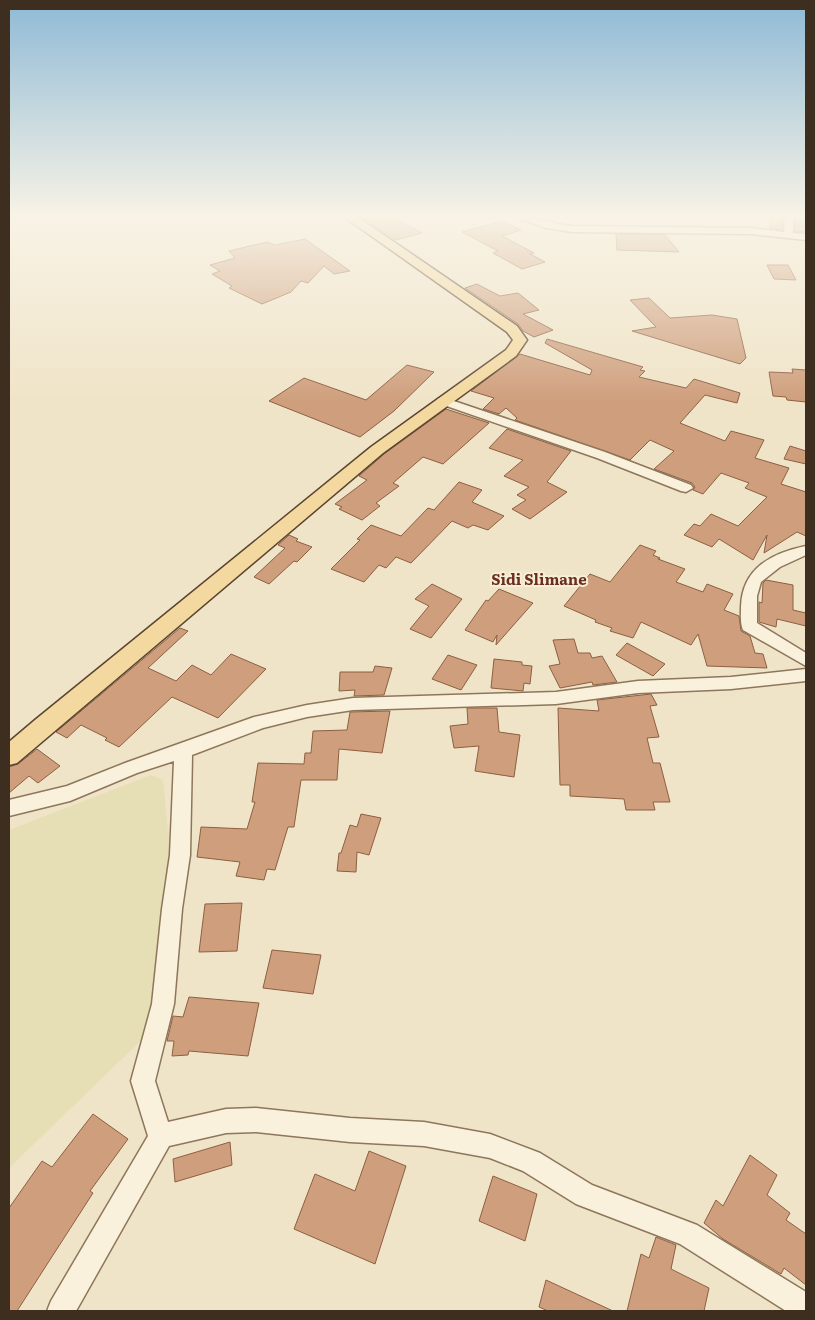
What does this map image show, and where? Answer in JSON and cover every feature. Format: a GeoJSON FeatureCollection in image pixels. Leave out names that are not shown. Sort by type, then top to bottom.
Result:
{"type":"FeatureCollection","features":[{"type":"Feature","properties":{"kind":"main road"},"geometry":{"type":"LineString","coordinates":[[9,756],[377,450],[442,401],[511,353],[520,340],[512,329],[437,278]]}},
{"type":"Feature","properties":{"kind":"street"},"geometry":{"type":"LineString","coordinates":[[442,401],[601,455],[686,488]]}},
{"type":"Feature","properties":{"kind":"street"},"geometry":{"type":"LineString","coordinates":[[806,550],[768,567],[752,584],[749,602],[749,626],[806,660]]}},
{"type":"Feature","properties":{"kind":"street"},"geometry":{"type":"LineString","coordinates":[[9,808],[70,793],[131,768],[260,722],[307,711],[353,704],[556,698],[638,687],[731,684],[806,675]]}},
{"type":"Feature","properties":{"kind":"street"},"geometry":{"type":"LineString","coordinates":[[61,1311],[147,1164],[160,1136],[143,1081],[163,1004],[172,909],[180,855],[183,751]]}},
{"type":"Feature","properties":{"kind":"street"},"geometry":{"type":"LineString","coordinates":[[160,1136],[226,1122],[256,1120],[350,1130],[424,1134],[490,1146],[531,1162],[586,1195],[688,1234],[806,1308]]}},
{"type":"Feature","properties":{"kind":"shaded area"},"geometry":{"type":"Polygon","coordinates":[[[151,775],[163,780],[175,900],[160,1022],[9,1168],[9,830],[151,775]]]}},
{"type":"Feature","properties":{"kind":"building"},"geometry":{"type":"Polygon","coordinates":[[[218,278],[313,278],[308,283],[301,281],[291,292],[262,304],[229,288],[232,286],[218,278]]]}},
{"type":"Feature","properties":{"kind":"building"},"geometry":{"type":"Polygon","coordinates":[[[773,278],[795,278],[796,280],[773,278]]]}},
{"type":"Feature","properties":{"kind":"building"},"geometry":{"type":"Polygon","coordinates":[[[477,284],[500,296],[518,293],[539,310],[523,314],[553,330],[534,337],[523,331],[518,324],[465,288],[477,284]]]}},
{"type":"Feature","properties":{"kind":"building"},"geometry":{"type":"Polygon","coordinates":[[[649,298],[670,318],[712,315],[737,319],[746,358],[740,364],[632,331],[656,327],[630,300],[649,298]]]}},
{"type":"Feature","properties":{"kind":"building"},"geometry":{"type":"Polygon","coordinates":[[[547,339],[643,367],[640,370],[645,371],[639,377],[686,388],[694,379],[740,393],[737,403],[705,395],[680,423],[725,441],[731,431],[764,440],[755,458],[789,468],[781,484],[806,492],[806,536],[797,532],[764,553],[767,535],[753,560],[719,539],[712,547],[684,535],[694,524],[700,526],[711,514],[738,526],[767,497],[745,488],[749,483],[721,473],[703,494],[693,490],[695,487],[692,483],[654,469],[674,451],[650,440],[630,460],[515,420],[517,418],[506,408],[499,414],[483,409],[494,398],[471,391],[520,354],[590,375],[592,370],[545,343],[547,339]]]}},
{"type":"Feature","properties":{"kind":"building"},"geometry":{"type":"Polygon","coordinates":[[[407,365],[434,372],[394,411],[360,437],[269,401],[304,378],[366,400],[407,365]]]}},
{"type":"Feature","properties":{"kind":"building"},"geometry":{"type":"Polygon","coordinates":[[[792,369],[806,370],[806,402],[773,396],[769,372],[793,373],[792,369]]]}},
{"type":"Feature","properties":{"kind":"building"},"geometry":{"type":"Polygon","coordinates":[[[446,409],[489,423],[443,464],[423,457],[393,483],[399,486],[376,503],[380,506],[362,520],[339,509],[342,507],[335,504],[367,480],[359,476],[384,454],[446,409]]]}},
{"type":"Feature","properties":{"kind":"building"},"geometry":{"type":"Polygon","coordinates":[[[507,429],[571,451],[547,482],[567,492],[530,519],[512,509],[526,500],[517,495],[529,487],[504,476],[523,460],[489,448],[507,429]]]}},
{"type":"Feature","properties":{"kind":"building"},"geometry":{"type":"Polygon","coordinates":[[[790,446],[806,451],[806,464],[784,459],[790,446]]]}},
{"type":"Feature","properties":{"kind":"building"},"geometry":{"type":"Polygon","coordinates":[[[459,482],[482,490],[472,502],[504,516],[488,530],[473,525],[468,528],[452,521],[411,563],[396,557],[386,568],[379,565],[364,582],[331,569],[360,540],[357,539],[371,525],[401,536],[428,508],[434,510],[459,482]]]}},
{"type":"Feature","properties":{"kind":"building"},"geometry":{"type":"Polygon","coordinates":[[[289,535],[298,539],[296,541],[312,547],[297,562],[294,561],[269,584],[254,577],[285,548],[278,545],[289,535]]]}},
{"type":"Feature","properties":{"kind":"building"},"geometry":{"type":"Polygon","coordinates":[[[640,545],[656,551],[653,555],[660,558],[658,559],[685,569],[676,582],[703,592],[707,584],[733,594],[724,610],[739,616],[741,631],[750,636],[755,653],[763,654],[767,668],[707,666],[698,634],[691,645],[641,622],[633,638],[610,631],[612,628],[595,622],[596,620],[564,606],[590,574],[610,582],[640,545]]]}},
{"type":"Feature","properties":{"kind":"building"},"geometry":{"type":"Polygon","coordinates":[[[766,580],[793,585],[793,610],[806,613],[806,626],[777,619],[776,627],[759,622],[759,602],[762,603],[763,583],[766,580]]]}},
{"type":"Feature","properties":{"kind":"building"},"geometry":{"type":"Polygon","coordinates":[[[432,584],[462,599],[431,638],[410,629],[429,606],[415,599],[432,584]]]}},
{"type":"Feature","properties":{"kind":"building"},"geometry":{"type":"Polygon","coordinates":[[[499,589],[533,603],[496,645],[497,635],[493,642],[465,630],[486,600],[488,601],[499,589]]]}},
{"type":"Feature","properties":{"kind":"building"},"geometry":{"type":"Polygon","coordinates":[[[180,628],[188,631],[148,668],[176,681],[192,665],[211,675],[231,654],[266,669],[218,718],[172,697],[119,747],[105,740],[107,738],[81,725],[67,738],[56,732],[180,628]]]}},
{"type":"Feature","properties":{"kind":"building"},"geometry":{"type":"Polygon","coordinates":[[[574,639],[578,653],[590,653],[592,658],[602,656],[617,682],[593,685],[592,682],[560,688],[549,666],[560,664],[553,640],[574,639]]]}},
{"type":"Feature","properties":{"kind":"building"},"geometry":{"type":"Polygon","coordinates":[[[627,643],[665,664],[653,676],[616,655],[627,643]]]}},
{"type":"Feature","properties":{"kind":"building"},"geometry":{"type":"Polygon","coordinates":[[[448,655],[477,665],[461,690],[432,679],[448,655]]]}},
{"type":"Feature","properties":{"kind":"building"},"geometry":{"type":"Polygon","coordinates":[[[494,659],[522,662],[522,665],[532,666],[530,684],[524,683],[523,691],[491,688],[494,659]]]}},
{"type":"Feature","properties":{"kind":"building"},"geometry":{"type":"Polygon","coordinates":[[[375,666],[392,668],[384,695],[354,696],[355,690],[339,691],[340,672],[373,672],[375,666]]]}},
{"type":"Feature","properties":{"kind":"building"},"geometry":{"type":"Polygon","coordinates":[[[651,694],[657,705],[650,706],[659,737],[647,738],[653,763],[660,763],[670,802],[653,802],[655,810],[626,810],[624,799],[570,796],[570,785],[560,785],[558,708],[599,711],[597,700],[651,694]]]}},
{"type":"Feature","properties":{"kind":"building"},"geometry":{"type":"Polygon","coordinates":[[[467,708],[497,708],[499,732],[520,735],[514,777],[475,771],[479,746],[454,748],[450,726],[468,724],[467,708]]]}},
{"type":"Feature","properties":{"kind":"building"},"geometry":{"type":"Polygon","coordinates":[[[390,711],[382,753],[339,749],[337,780],[301,780],[294,827],[288,827],[275,870],[267,869],[264,880],[236,876],[240,862],[197,857],[201,827],[247,829],[255,802],[252,802],[258,763],[304,764],[305,753],[311,753],[313,731],[347,730],[350,712],[390,711]]]}},
{"type":"Feature","properties":{"kind":"building"},"geometry":{"type":"Polygon","coordinates":[[[37,749],[60,766],[38,783],[29,776],[9,793],[9,767],[18,764],[37,749]]]}},
{"type":"Feature","properties":{"kind":"building"},"geometry":{"type":"Polygon","coordinates":[[[361,814],[381,818],[369,855],[357,852],[356,872],[337,871],[339,853],[341,853],[350,825],[357,827],[361,814]]]}},
{"type":"Feature","properties":{"kind":"building"},"geometry":{"type":"Polygon","coordinates":[[[242,903],[237,951],[199,952],[205,904],[242,903]]]}},
{"type":"Feature","properties":{"kind":"building"},"geometry":{"type":"Polygon","coordinates":[[[272,950],[321,955],[313,994],[263,988],[272,950]]]}},
{"type":"Feature","properties":{"kind":"building"},"geometry":{"type":"Polygon","coordinates":[[[189,997],[259,1003],[248,1056],[189,1051],[188,1055],[172,1056],[174,1041],[167,1041],[173,1016],[183,1017],[189,997]]]}},
{"type":"Feature","properties":{"kind":"building"},"geometry":{"type":"Polygon","coordinates":[[[93,1114],[128,1139],[90,1191],[93,1193],[17,1311],[9,1311],[9,1208],[42,1161],[52,1167],[93,1114]]]}},
{"type":"Feature","properties":{"kind":"building"},"geometry":{"type":"Polygon","coordinates":[[[230,1142],[232,1165],[175,1182],[173,1159],[230,1142]]]}},
{"type":"Feature","properties":{"kind":"building"},"geometry":{"type":"Polygon","coordinates":[[[369,1151],[406,1166],[375,1264],[294,1229],[315,1174],[355,1191],[369,1151]]]}},
{"type":"Feature","properties":{"kind":"building"},"geometry":{"type":"Polygon","coordinates":[[[750,1155],[777,1175],[767,1195],[790,1213],[786,1220],[806,1234],[806,1285],[784,1268],[781,1274],[723,1239],[704,1223],[716,1200],[723,1206],[750,1155]]]}},
{"type":"Feature","properties":{"kind":"building"},"geometry":{"type":"Polygon","coordinates":[[[493,1176],[537,1194],[525,1241],[479,1221],[493,1176]]]}},
{"type":"Feature","properties":{"kind":"building"},"geometry":{"type":"Polygon","coordinates":[[[656,1237],[676,1245],[671,1269],[709,1288],[704,1311],[627,1311],[641,1254],[649,1258],[656,1237]]]}},
{"type":"Feature","properties":{"kind":"building"},"geometry":{"type":"Polygon","coordinates":[[[546,1280],[613,1311],[548,1311],[539,1307],[546,1280]]]}},
{"type":"Feature","properties":{"kind":"district","name":"Sidi Slimane"},"geometry":{"type":"Point","coordinates":[539,578]}}]}
